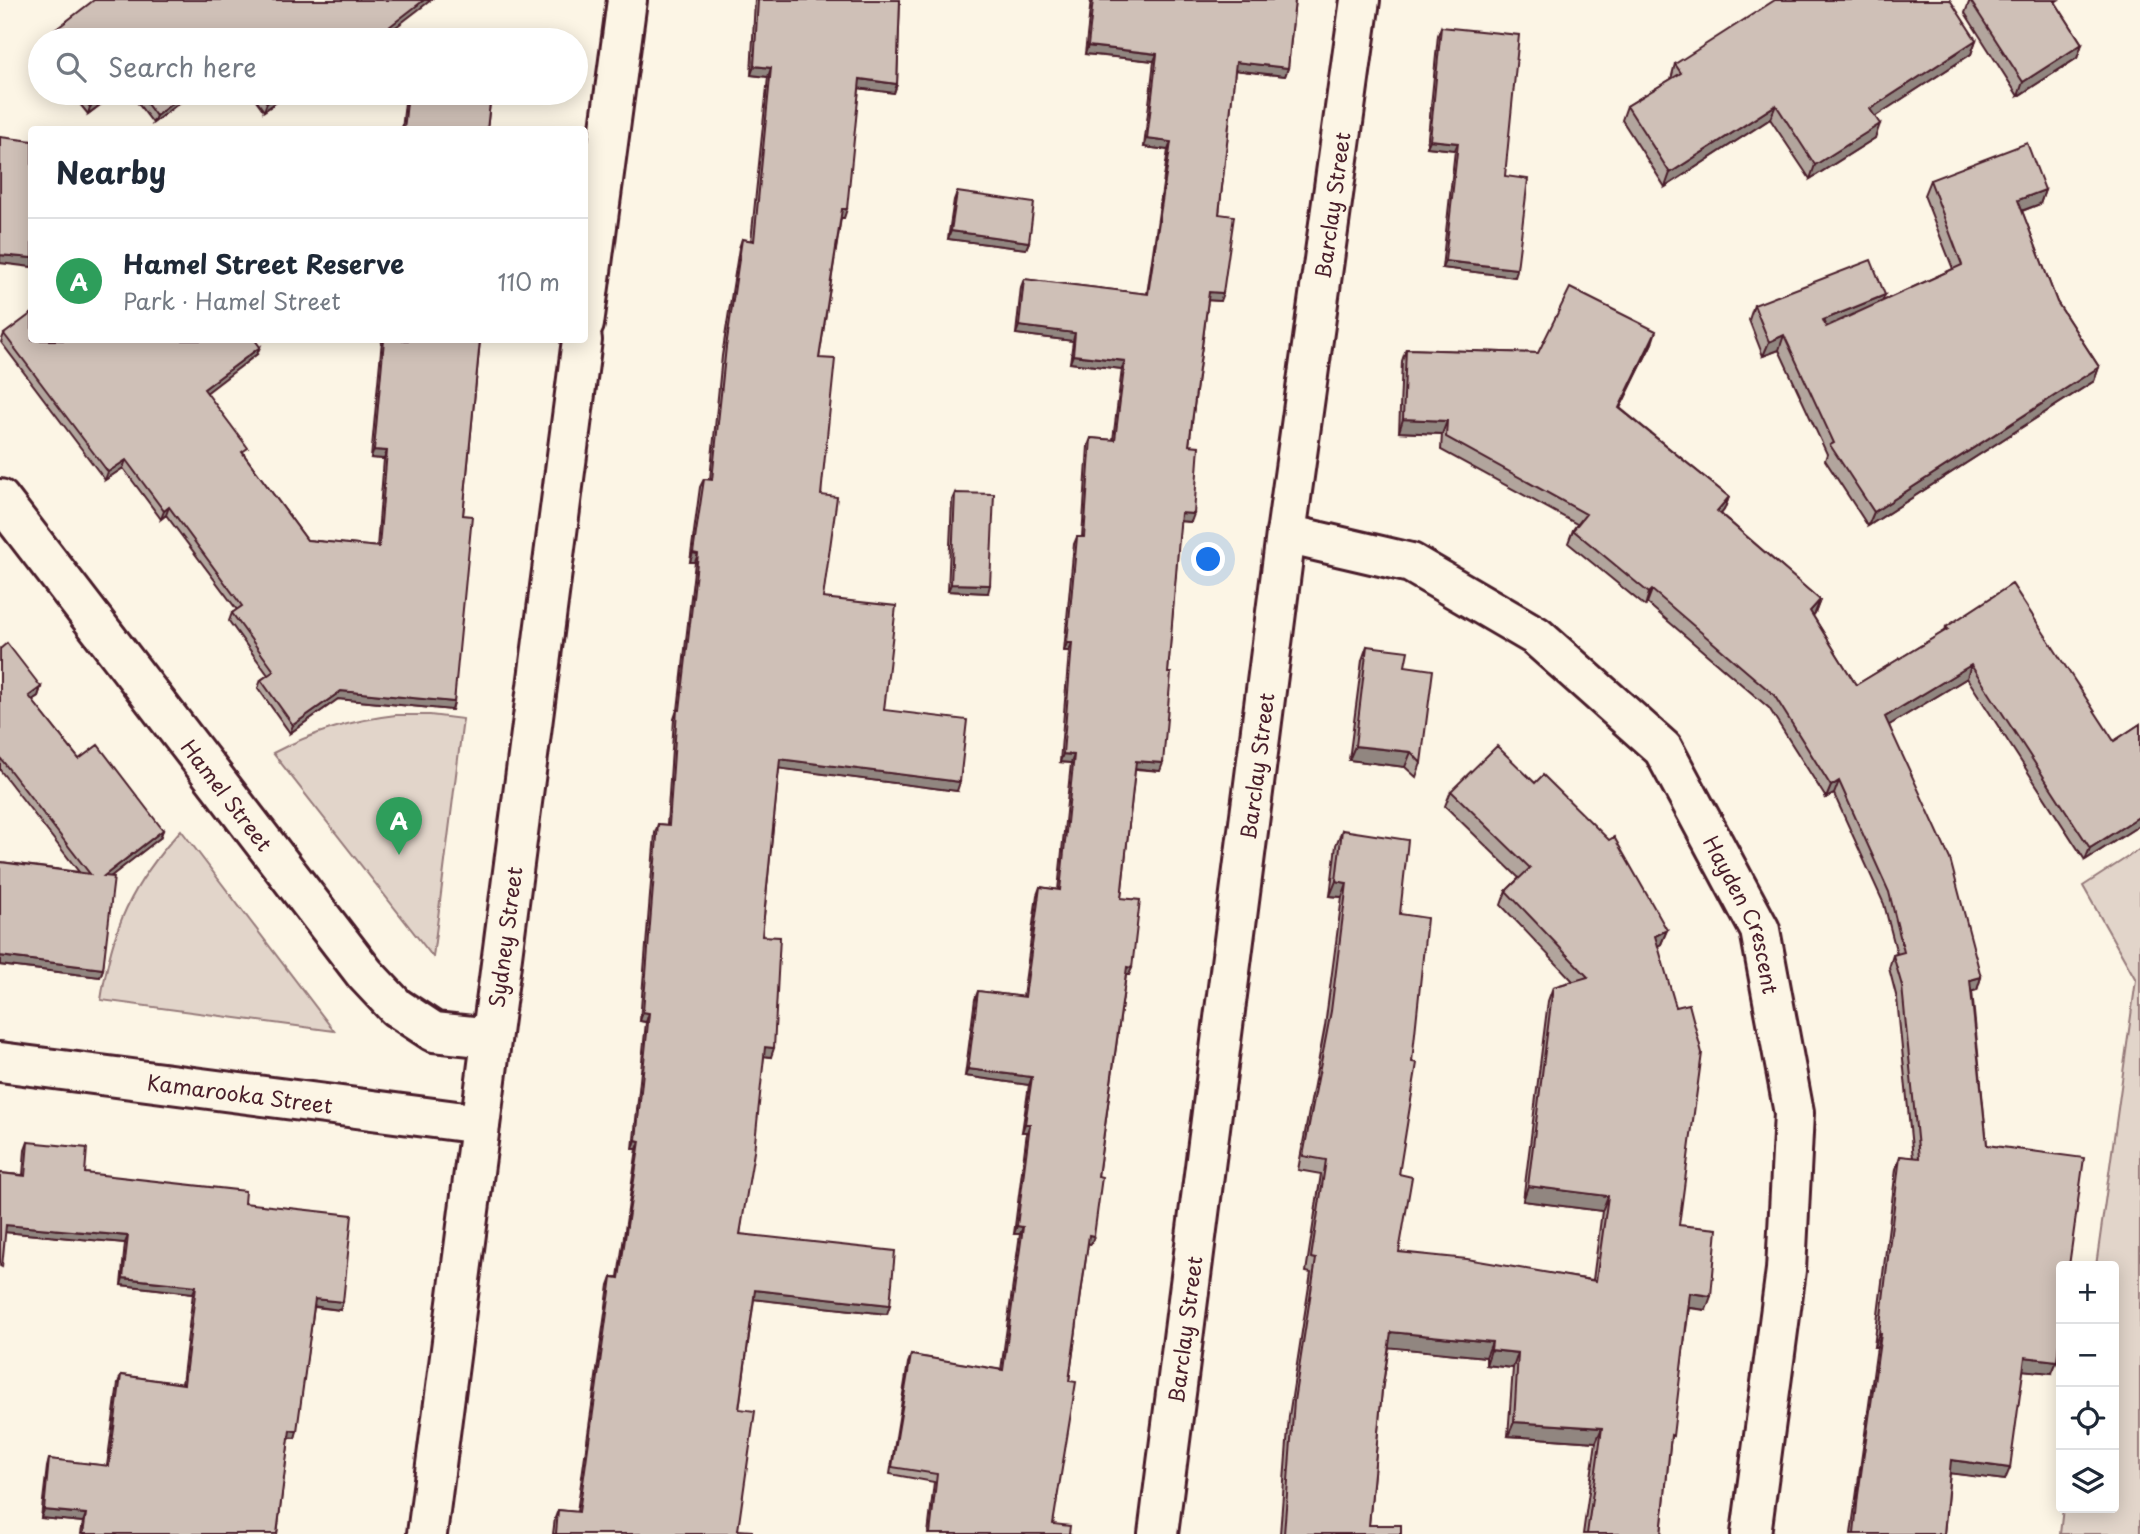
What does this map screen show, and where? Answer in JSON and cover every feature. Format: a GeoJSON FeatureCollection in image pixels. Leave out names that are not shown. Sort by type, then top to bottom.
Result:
{"type":"FeatureCollection","features":[{"type":"Feature","properties":{"kind":"street"},"geometry":{"type":"LineString","coordinates":[[588,294],[627,0]]}},
{"type":"Feature","properties":{"kind":"street","name":"Barclay Street"},"geometry":{"type":"LineString","coordinates":[[1158,1534],[1286,534],[1360,0]]}},
{"type":"Feature","properties":{"kind":"street","name":"Sydney Street"},"geometry":{"type":"LineString","coordinates":[[427,1534],[582,343]]}},
{"type":"Feature","properties":{"kind":"street","name":"Hamel Street"},"geometry":{"type":"LineString","coordinates":[[0,499],[373,982],[396,1007],[435,1032],[491,1038]]}},
{"type":"Feature","properties":{"kind":"street","name":"Hayden Crescent"},"geometry":{"type":"LineString","coordinates":[[1286,534],[1411,564],[1536,636],[1663,749],[1760,930],[1794,1113],[1786,1270],[1751,1534]]}},
{"type":"Feature","properties":{"kind":"street","name":"Kamarooka Street"},"geometry":{"type":"LineString","coordinates":[[0,1062],[480,1124]]}},
{"type":"Feature","properties":{"kind":"shaded area"},"geometry":{"type":"Polygon","coordinates":[[[396,715],[463,719],[433,957],[273,753],[333,728],[396,715]]]}},
{"type":"Feature","properties":{"kind":"shaded area"},"geometry":{"type":"Polygon","coordinates":[[[181,830],[334,1031],[101,1000],[111,950],[126,908],[149,870],[181,830]]]}},
{"type":"Feature","properties":{"kind":"shaded area"},"geometry":{"type":"Polygon","coordinates":[[[2140,849],[2140,1534],[2060,1534],[2062,1513],[2119,1513],[2119,1261],[2097,1261],[2136,980],[2083,886],[2140,849]]]}},
{"type":"Feature","properties":{"kind":"building"},"geometry":{"type":"Polygon","coordinates":[[[94,0],[424,0],[388,28],[58,28],[94,0]]]}},
{"type":"Feature","properties":{"kind":"building"},"geometry":{"type":"Polygon","coordinates":[[[758,0],[900,0],[897,84],[860,79],[847,209],[842,209],[819,358],[835,359],[821,495],[837,497],[823,598],[896,606],[884,710],[967,720],[960,782],[780,759],[762,936],[780,937],[774,1048],[765,1047],[754,1152],[740,1234],[895,1251],[890,1305],[755,1290],[739,1409],[755,1411],[738,1530],[752,1531],[752,1534],[556,1534],[558,1510],[579,1512],[612,1277],[619,1278],[640,1141],[636,1140],[649,1013],[643,1012],[658,824],[669,825],[677,710],[680,710],[698,554],[693,553],[704,479],[712,480],[726,347],[742,239],[754,241],[771,68],[754,66],[758,0]]]}},
{"type":"Feature","properties":{"kind":"building"},"geometry":{"type":"Polygon","coordinates":[[[1093,0],[1295,0],[1288,68],[1236,62],[1219,214],[1234,216],[1223,293],[1209,292],[1189,445],[1199,446],[1194,514],[1181,513],[1163,763],[1136,761],[1121,898],[1140,900],[1132,968],[1127,967],[1098,1176],[1102,1177],[1094,1236],[1089,1235],[1069,1381],[1076,1382],[1053,1524],[1070,1526],[1069,1534],[930,1534],[937,1474],[892,1467],[911,1355],[1003,1370],[1023,1227],[1017,1226],[1030,1124],[1025,1124],[1032,1077],[968,1069],[978,991],[1025,997],[1040,887],[1060,890],[1074,755],[1063,754],[1072,643],[1067,643],[1077,537],[1084,537],[1091,438],[1115,440],[1125,361],[1073,355],[1075,333],[1019,326],[1024,279],[1148,294],[1171,142],[1147,139],[1157,54],[1088,46],[1093,0]]]}},
{"type":"Feature","properties":{"kind":"building"},"geometry":{"type":"Polygon","coordinates":[[[1775,0],[1950,0],[1976,40],[1870,109],[1880,124],[1815,165],[1776,105],[1670,173],[1627,106],[1681,73],[1675,64],[1775,0]]]}},
{"type":"Feature","properties":{"kind":"building"},"geometry":{"type":"Polygon","coordinates":[[[1970,0],[2054,0],[2082,44],[2023,82],[1970,0]]]}},
{"type":"Feature","properties":{"kind":"building"},"geometry":{"type":"Polygon","coordinates":[[[1441,27],[1519,35],[1505,176],[1528,179],[1517,269],[1445,261],[1458,143],[1430,140],[1441,27]]]}},
{"type":"Feature","properties":{"kind":"building"},"geometry":{"type":"Polygon","coordinates":[[[148,105],[170,105],[156,116],[148,105]]]}},
{"type":"Feature","properties":{"kind":"building"},"geometry":{"type":"Polygon","coordinates":[[[407,105],[490,105],[487,126],[404,126],[407,105]]]}},
{"type":"Feature","properties":{"kind":"building"},"geometry":{"type":"Polygon","coordinates":[[[0,137],[28,140],[28,258],[0,255],[0,137]]]}},
{"type":"Feature","properties":{"kind":"building"},"geometry":{"type":"Polygon","coordinates":[[[2027,143],[2045,190],[2018,200],[2057,302],[2099,367],[1874,512],[1830,445],[1834,443],[1784,335],[1769,342],[1754,305],[1871,260],[1885,295],[1823,320],[1826,327],[1962,265],[1930,180],[2027,143]]]}},
{"type":"Feature","properties":{"kind":"building"},"geometry":{"type":"Polygon","coordinates":[[[957,192],[1034,203],[1029,242],[951,231],[957,192]]]}},
{"type":"Feature","properties":{"kind":"building"},"geometry":{"type":"Polygon","coordinates":[[[1570,288],[1656,331],[1619,408],[1729,497],[1717,511],[1820,600],[1810,611],[1856,685],[1948,629],[1946,627],[2012,584],[2114,741],[2140,724],[2140,816],[2090,848],[1971,665],[1885,717],[1950,859],[1981,977],[1970,980],[1987,1145],[2084,1158],[2070,1261],[2056,1261],[2056,1361],[2025,1357],[2010,1468],[1951,1460],[1944,1534],[1854,1534],[1881,1334],[1900,1156],[1919,1158],[1902,986],[1893,955],[1904,952],[1889,892],[1839,781],[1831,786],[1774,695],[1652,590],[1649,593],[1573,530],[1586,514],[1446,437],[1447,421],[1403,419],[1406,349],[1538,353],[1570,288]]]}},
{"type":"Feature","properties":{"kind":"building"},"geometry":{"type":"Polygon","coordinates":[[[28,316],[28,343],[257,343],[260,347],[204,389],[248,448],[242,452],[307,540],[379,547],[387,451],[374,450],[384,343],[480,343],[463,515],[472,516],[454,702],[341,691],[293,725],[261,680],[274,671],[232,613],[242,606],[169,507],[164,511],[126,460],[108,472],[4,334],[28,316]]]}},
{"type":"Feature","properties":{"kind":"building"},"geometry":{"type":"Polygon","coordinates":[[[955,493],[994,494],[990,585],[951,584],[955,493]]]}},
{"type":"Feature","properties":{"kind":"building"},"geometry":{"type":"Polygon","coordinates":[[[7,643],[41,687],[29,696],[79,759],[98,745],[163,830],[104,876],[114,877],[103,969],[0,956],[0,862],[90,874],[0,760],[0,649],[7,643]]]}},
{"type":"Feature","properties":{"kind":"building"},"geometry":{"type":"Polygon","coordinates":[[[1367,646],[1408,651],[1405,666],[1433,670],[1421,763],[1411,752],[1355,746],[1367,646]]]}},
{"type":"Feature","properties":{"kind":"building"},"geometry":{"type":"Polygon","coordinates":[[[1497,746],[1535,783],[1543,775],[1609,840],[1614,837],[1667,930],[1655,936],[1676,1007],[1689,1004],[1702,1053],[1679,1225],[1717,1229],[1711,1296],[1690,1293],[1661,1534],[1587,1534],[1602,1428],[1514,1422],[1518,1353],[1491,1350],[1492,1342],[1391,1332],[1382,1390],[1369,1525],[1401,1525],[1401,1534],[1284,1534],[1294,1401],[1316,1259],[1311,1258],[1326,1160],[1303,1156],[1331,1011],[1347,883],[1336,881],[1342,830],[1408,840],[1400,914],[1427,918],[1412,1062],[1417,1063],[1399,1174],[1412,1177],[1399,1252],[1467,1259],[1596,1281],[1608,1196],[1528,1186],[1553,987],[1588,977],[1506,891],[1530,868],[1451,791],[1497,746]]]}},
{"type":"Feature","properties":{"kind":"building"},"geometry":{"type":"Polygon","coordinates":[[[28,1142],[87,1148],[85,1173],[245,1191],[244,1203],[352,1215],[343,1302],[315,1299],[297,1431],[290,1430],[277,1534],[83,1534],[86,1514],[44,1510],[49,1459],[109,1466],[121,1375],[184,1384],[196,1286],[123,1278],[128,1236],[6,1225],[2,1267],[0,1266],[0,1173],[25,1176],[28,1142]]]}},
{"type":"Feature","properties":{"kind":"place","name":"Hamel Street Reserve"},"geometry":{"type":"Point","coordinates":[399,855]}}]}
